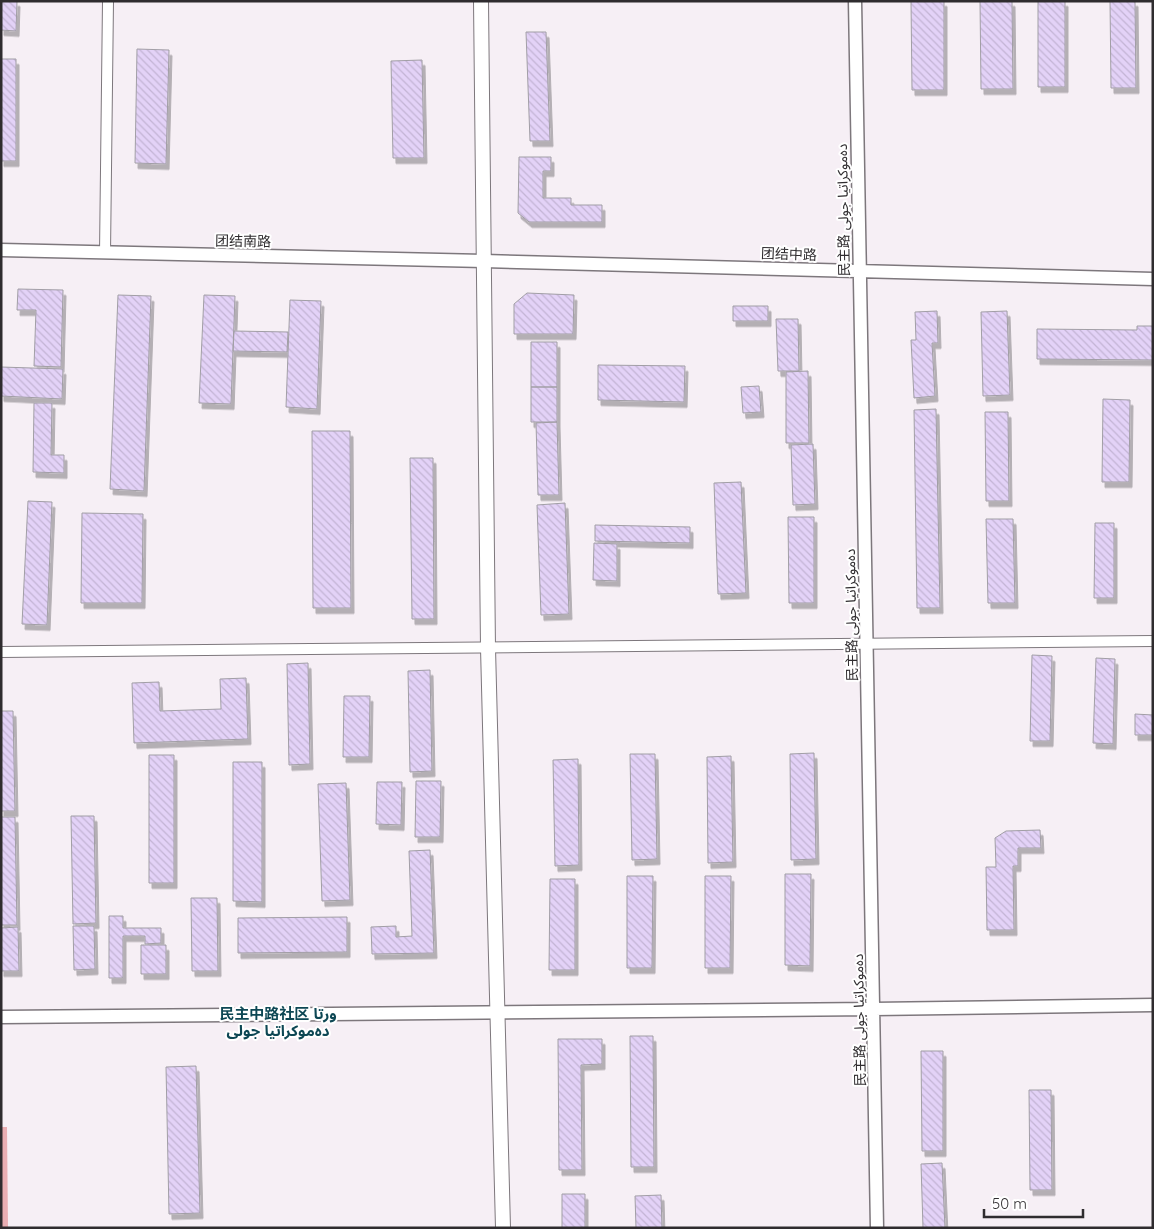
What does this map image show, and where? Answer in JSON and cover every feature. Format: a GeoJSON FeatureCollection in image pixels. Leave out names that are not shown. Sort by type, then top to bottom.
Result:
{"type":"FeatureCollection","features":[{"type":"Feature","properties":{"kind":"main road"},"geometry":{"type":"LineString","coordinates":[[481,1],[488,648],[503,1228]]}},
{"type":"Feature","properties":{"kind":"street"},"geometry":{"type":"LineString","coordinates":[[105,253],[108,1]]}},
{"type":"Feature","properties":{"kind":"street","name":"民主路 دەموكراتيا جولى"},"geometry":{"type":"LineString","coordinates":[[855,1],[877,1228]]}},
{"type":"Feature","properties":{"kind":"street","name":"团结南路"},"geometry":{"type":"LineString","coordinates":[[1,250],[484,261]]}},
{"type":"Feature","properties":{"kind":"street","name":"团结中路"},"geometry":{"type":"LineString","coordinates":[[484,261],[1153,279]]}},
{"type":"Feature","properties":{"kind":"street"},"geometry":{"type":"LineString","coordinates":[[1,652],[1153,641]]}},
{"type":"Feature","properties":{"kind":"street"},"geometry":{"type":"LineString","coordinates":[[1,1017],[874,1009],[1153,1004]]}},
{"type":"Feature","properties":{"kind":"shaded area"},"geometry":{"type":"Polygon","coordinates":[[[1,1127],[7,1127],[8,1228],[1,1228],[1,1127]]]}},
{"type":"Feature","properties":{"kind":"building"},"geometry":{"type":"Polygon","coordinates":[[[1,1],[17,1],[16,31],[1,30],[1,1]]]}},
{"type":"Feature","properties":{"kind":"building"},"geometry":{"type":"Polygon","coordinates":[[[911,1],[944,1],[944,90],[912,90],[911,1]]]}},
{"type":"Feature","properties":{"kind":"building"},"geometry":{"type":"Polygon","coordinates":[[[980,1],[1012,1],[1013,89],[981,89],[980,1]]]}},
{"type":"Feature","properties":{"kind":"building"},"geometry":{"type":"Polygon","coordinates":[[[1038,1],[1065,1],[1065,87],[1038,87],[1038,1]]]}},
{"type":"Feature","properties":{"kind":"building"},"geometry":{"type":"Polygon","coordinates":[[[1110,1],[1135,1],[1136,88],[1111,88],[1110,1]]]}},
{"type":"Feature","properties":{"kind":"building"},"geometry":{"type":"Polygon","coordinates":[[[526,32],[546,32],[550,141],[530,141],[526,32]]]}},
{"type":"Feature","properties":{"kind":"building"},"geometry":{"type":"Polygon","coordinates":[[[137,49],[169,50],[166,164],[135,163],[137,49]]]}},
{"type":"Feature","properties":{"kind":"building"},"geometry":{"type":"Polygon","coordinates":[[[1,59],[16,59],[16,161],[1,161],[1,59]]]}},
{"type":"Feature","properties":{"kind":"building"},"geometry":{"type":"Polygon","coordinates":[[[422,60],[424,158],[393,158],[391,61],[422,60]]]}},
{"type":"Feature","properties":{"kind":"building"},"geometry":{"type":"Polygon","coordinates":[[[519,157],[551,157],[551,171],[543,171],[543,198],[571,198],[571,205],[602,205],[602,222],[529,222],[518,213],[519,157]]]}},
{"type":"Feature","properties":{"kind":"building"},"geometry":{"type":"Polygon","coordinates":[[[18,289],[63,290],[61,367],[34,366],[36,310],[17,310],[18,289]]]}},
{"type":"Feature","properties":{"kind":"building"},"geometry":{"type":"Polygon","coordinates":[[[527,293],[574,295],[573,334],[514,334],[514,304],[527,293]]]}},
{"type":"Feature","properties":{"kind":"building"},"geometry":{"type":"Polygon","coordinates":[[[118,295],[151,296],[144,491],[110,489],[118,295]]]}},
{"type":"Feature","properties":{"kind":"building"},"geometry":{"type":"Polygon","coordinates":[[[204,295],[235,296],[231,404],[199,403],[204,295]]]}},
{"type":"Feature","properties":{"kind":"building"},"geometry":{"type":"Polygon","coordinates":[[[290,300],[321,301],[317,409],[286,407],[290,300]]]}},
{"type":"Feature","properties":{"kind":"building"},"geometry":{"type":"Polygon","coordinates":[[[733,306],[768,306],[768,321],[733,321],[733,306]]]}},
{"type":"Feature","properties":{"kind":"building"},"geometry":{"type":"Polygon","coordinates":[[[937,311],[938,343],[932,343],[935,396],[914,398],[911,340],[916,340],[915,312],[937,311]]]}},
{"type":"Feature","properties":{"kind":"building"},"geometry":{"type":"Polygon","coordinates":[[[1007,311],[1010,395],[983,396],[981,312],[1007,311]]]}},
{"type":"Feature","properties":{"kind":"building"},"geometry":{"type":"Polygon","coordinates":[[[776,319],[798,319],[799,371],[778,371],[776,319]]]}},
{"type":"Feature","properties":{"kind":"building"},"geometry":{"type":"Polygon","coordinates":[[[1137,326],[1153,326],[1153,360],[1037,359],[1037,329],[1137,330],[1137,326]]]}},
{"type":"Feature","properties":{"kind":"building"},"geometry":{"type":"Polygon","coordinates":[[[234,331],[288,332],[287,352],[233,351],[234,331]]]}},
{"type":"Feature","properties":{"kind":"building"},"geometry":{"type":"Polygon","coordinates":[[[531,342],[557,342],[557,387],[531,387],[531,342]]]}},
{"type":"Feature","properties":{"kind":"building"},"geometry":{"type":"Polygon","coordinates":[[[598,365],[685,366],[684,402],[598,400],[598,365]]]}},
{"type":"Feature","properties":{"kind":"building"},"geometry":{"type":"Polygon","coordinates":[[[1,367],[63,369],[62,399],[1,396],[1,367]]]}},
{"type":"Feature","properties":{"kind":"building"},"geometry":{"type":"Polygon","coordinates":[[[808,371],[809,443],[786,443],[786,372],[808,371]]]}},
{"type":"Feature","properties":{"kind":"building"},"geometry":{"type":"Polygon","coordinates":[[[759,386],[761,412],[743,413],[741,387],[759,386]]]}},
{"type":"Feature","properties":{"kind":"building"},"geometry":{"type":"Polygon","coordinates":[[[531,387],[557,387],[557,422],[531,422],[531,387]]]}},
{"type":"Feature","properties":{"kind":"building"},"geometry":{"type":"Polygon","coordinates":[[[1103,399],[1130,400],[1129,482],[1102,482],[1103,399]]]}},
{"type":"Feature","properties":{"kind":"building"},"geometry":{"type":"Polygon","coordinates":[[[34,403],[52,403],[51,455],[64,455],[64,473],[33,472],[34,403]]]}},
{"type":"Feature","properties":{"kind":"building"},"geometry":{"type":"Polygon","coordinates":[[[936,409],[940,608],[917,608],[914,410],[936,409]]]}},
{"type":"Feature","properties":{"kind":"building"},"geometry":{"type":"Polygon","coordinates":[[[985,412],[1008,412],[1009,501],[986,501],[985,412]]]}},
{"type":"Feature","properties":{"kind":"building"},"geometry":{"type":"Polygon","coordinates":[[[557,422],[559,495],[538,495],[536,423],[557,422]]]}},
{"type":"Feature","properties":{"kind":"building"},"geometry":{"type":"Polygon","coordinates":[[[312,431],[350,431],[351,608],[313,608],[312,431]]]}},
{"type":"Feature","properties":{"kind":"building"},"geometry":{"type":"Polygon","coordinates":[[[813,444],[815,504],[793,505],[791,445],[813,444]]]}},
{"type":"Feature","properties":{"kind":"building"},"geometry":{"type":"Polygon","coordinates":[[[410,458],[433,458],[434,619],[412,619],[410,458]]]}},
{"type":"Feature","properties":{"kind":"building"},"geometry":{"type":"Polygon","coordinates":[[[741,482],[746,593],[718,594],[714,483],[741,482]]]}},
{"type":"Feature","properties":{"kind":"building"},"geometry":{"type":"Polygon","coordinates":[[[28,501],[52,502],[47,625],[22,624],[28,501]]]}},
{"type":"Feature","properties":{"kind":"building"},"geometry":{"type":"Polygon","coordinates":[[[565,503],[569,614],[541,615],[537,505],[565,503]]]}},
{"type":"Feature","properties":{"kind":"building"},"geometry":{"type":"Polygon","coordinates":[[[82,513],[143,514],[142,603],[81,603],[82,513]]]}},
{"type":"Feature","properties":{"kind":"building"},"geometry":{"type":"Polygon","coordinates":[[[788,517],[814,517],[814,603],[789,603],[788,517]]]}},
{"type":"Feature","properties":{"kind":"building"},"geometry":{"type":"Polygon","coordinates":[[[986,519],[1013,519],[1015,603],[988,603],[986,519]]]}},
{"type":"Feature","properties":{"kind":"building"},"geometry":{"type":"Polygon","coordinates":[[[1095,523],[1114,523],[1114,598],[1094,598],[1095,523]]]}},
{"type":"Feature","properties":{"kind":"building"},"geometry":{"type":"Polygon","coordinates":[[[595,525],[690,527],[690,543],[595,541],[595,525]]]}},
{"type":"Feature","properties":{"kind":"building"},"geometry":{"type":"Polygon","coordinates":[[[594,543],[617,544],[617,581],[593,580],[594,543]]]}},
{"type":"Feature","properties":{"kind":"building"},"geometry":{"type":"Polygon","coordinates":[[[1032,655],[1052,656],[1050,741],[1030,741],[1032,655]]]}},
{"type":"Feature","properties":{"kind":"building"},"geometry":{"type":"Polygon","coordinates":[[[1096,658],[1115,659],[1113,744],[1093,743],[1096,658]]]}},
{"type":"Feature","properties":{"kind":"building"},"geometry":{"type":"Polygon","coordinates":[[[308,663],[310,764],[289,765],[287,664],[308,663]]]}},
{"type":"Feature","properties":{"kind":"building"},"geometry":{"type":"Polygon","coordinates":[[[430,670],[432,771],[410,772],[408,671],[430,670]]]}},
{"type":"Feature","properties":{"kind":"building"},"geometry":{"type":"Polygon","coordinates":[[[246,678],[248,739],[134,743],[132,683],[159,682],[160,711],[221,709],[220,679],[246,678]]]}},
{"type":"Feature","properties":{"kind":"building"},"geometry":{"type":"Polygon","coordinates":[[[344,696],[370,696],[369,757],[343,757],[344,696]]]}},
{"type":"Feature","properties":{"kind":"building"},"geometry":{"type":"Polygon","coordinates":[[[1,711],[13,711],[15,811],[1,811],[1,711]]]}},
{"type":"Feature","properties":{"kind":"building"},"geometry":{"type":"Polygon","coordinates":[[[1135,714],[1153,715],[1153,735],[1135,735],[1135,714]]]}},
{"type":"Feature","properties":{"kind":"building"},"geometry":{"type":"Polygon","coordinates":[[[814,753],[816,859],[791,860],[790,754],[814,753]]]}},
{"type":"Feature","properties":{"kind":"building"},"geometry":{"type":"Polygon","coordinates":[[[630,754],[655,754],[657,859],[632,860],[630,754]]]}},
{"type":"Feature","properties":{"kind":"building"},"geometry":{"type":"Polygon","coordinates":[[[149,755],[174,755],[174,883],[149,883],[149,755]]]}},
{"type":"Feature","properties":{"kind":"building"},"geometry":{"type":"Polygon","coordinates":[[[731,756],[733,862],[708,863],[707,757],[731,756]]]}},
{"type":"Feature","properties":{"kind":"building"},"geometry":{"type":"Polygon","coordinates":[[[578,759],[579,865],[555,866],[553,760],[578,759]]]}},
{"type":"Feature","properties":{"kind":"building"},"geometry":{"type":"Polygon","coordinates":[[[233,762],[262,762],[262,902],[233,901],[233,762]]]}},
{"type":"Feature","properties":{"kind":"building"},"geometry":{"type":"Polygon","coordinates":[[[416,781],[441,781],[440,837],[415,837],[416,781]]]}},
{"type":"Feature","properties":{"kind":"building"},"geometry":{"type":"Polygon","coordinates":[[[377,782],[402,782],[401,825],[376,824],[377,782]]]}},
{"type":"Feature","properties":{"kind":"building"},"geometry":{"type":"Polygon","coordinates":[[[346,783],[350,900],[322,901],[318,784],[346,783]]]}},
{"type":"Feature","properties":{"kind":"building"},"geometry":{"type":"Polygon","coordinates":[[[71,816],[94,816],[96,923],[73,924],[71,816]]]}},
{"type":"Feature","properties":{"kind":"building"},"geometry":{"type":"Polygon","coordinates":[[[1,817],[15,817],[17,925],[1,925],[1,817]]]}},
{"type":"Feature","properties":{"kind":"building"},"geometry":{"type":"Polygon","coordinates":[[[1040,830],[1041,848],[1018,848],[1018,866],[1013,866],[1014,930],[987,930],[986,867],[996,867],[995,838],[1006,831],[1040,830]]]}},
{"type":"Feature","properties":{"kind":"building"},"geometry":{"type":"Polygon","coordinates":[[[430,850],[434,953],[372,954],[371,927],[396,926],[396,937],[412,936],[409,851],[430,850]]]}},
{"type":"Feature","properties":{"kind":"building"},"geometry":{"type":"Polygon","coordinates":[[[785,874],[811,874],[810,966],[785,965],[785,874]]]}},
{"type":"Feature","properties":{"kind":"building"},"geometry":{"type":"Polygon","coordinates":[[[627,876],[653,876],[652,968],[627,968],[627,876]]]}},
{"type":"Feature","properties":{"kind":"building"},"geometry":{"type":"Polygon","coordinates":[[[705,876],[731,876],[730,968],[705,968],[705,876]]]}},
{"type":"Feature","properties":{"kind":"building"},"geometry":{"type":"Polygon","coordinates":[[[550,879],[575,879],[575,970],[549,970],[550,879]]]}},
{"type":"Feature","properties":{"kind":"building"},"geometry":{"type":"Polygon","coordinates":[[[191,898],[217,898],[218,971],[192,971],[191,898]]]}},
{"type":"Feature","properties":{"kind":"building"},"geometry":{"type":"Polygon","coordinates":[[[109,916],[123,916],[123,928],[161,928],[161,943],[145,944],[145,936],[123,936],[123,978],[109,978],[109,916]]]}},
{"type":"Feature","properties":{"kind":"building"},"geometry":{"type":"Polygon","coordinates":[[[347,917],[347,952],[238,953],[238,918],[347,917]]]}},
{"type":"Feature","properties":{"kind":"building"},"geometry":{"type":"Polygon","coordinates":[[[73,926],[94,926],[95,969],[74,970],[73,926]]]}},
{"type":"Feature","properties":{"kind":"building"},"geometry":{"type":"Polygon","coordinates":[[[18,927],[19,971],[1,971],[1,928],[18,927]]]}},
{"type":"Feature","properties":{"kind":"building"},"geometry":{"type":"Polygon","coordinates":[[[141,945],[166,945],[166,974],[141,974],[141,945]]]}},
{"type":"Feature","properties":{"kind":"building"},"geometry":{"type":"Polygon","coordinates":[[[630,1036],[653,1036],[654,1167],[631,1167],[630,1036]]]}},
{"type":"Feature","properties":{"kind":"building"},"geometry":{"type":"Polygon","coordinates":[[[558,1039],[602,1039],[602,1064],[581,1065],[582,1170],[559,1170],[558,1039]]]}},
{"type":"Feature","properties":{"kind":"building"},"geometry":{"type":"Polygon","coordinates":[[[921,1051],[943,1051],[943,1151],[922,1151],[921,1051]]]}},
{"type":"Feature","properties":{"kind":"building"},"geometry":{"type":"Polygon","coordinates":[[[196,1066],[200,1213],[169,1214],[166,1067],[196,1066]]]}},
{"type":"Feature","properties":{"kind":"building"},"geometry":{"type":"Polygon","coordinates":[[[1029,1090],[1051,1090],[1052,1190],[1030,1190],[1029,1090]]]}},
{"type":"Feature","properties":{"kind":"building"},"geometry":{"type":"Polygon","coordinates":[[[942,1163],[945,1228],[923,1228],[921,1164],[942,1163]]]}},
{"type":"Feature","properties":{"kind":"building"},"geometry":{"type":"Polygon","coordinates":[[[562,1194],[585,1194],[585,1228],[562,1228],[562,1194]]]}},
{"type":"Feature","properties":{"kind":"building"},"geometry":{"type":"Polygon","coordinates":[[[661,1195],[662,1228],[636,1228],[635,1196],[661,1195]]]}},
{"type":"Feature","properties":{"kind":"district","name":"民主中路社区 ورتا دەموكراتيا جولى"},"geometry":{"type":"Point","coordinates":[278,1022]}}]}
